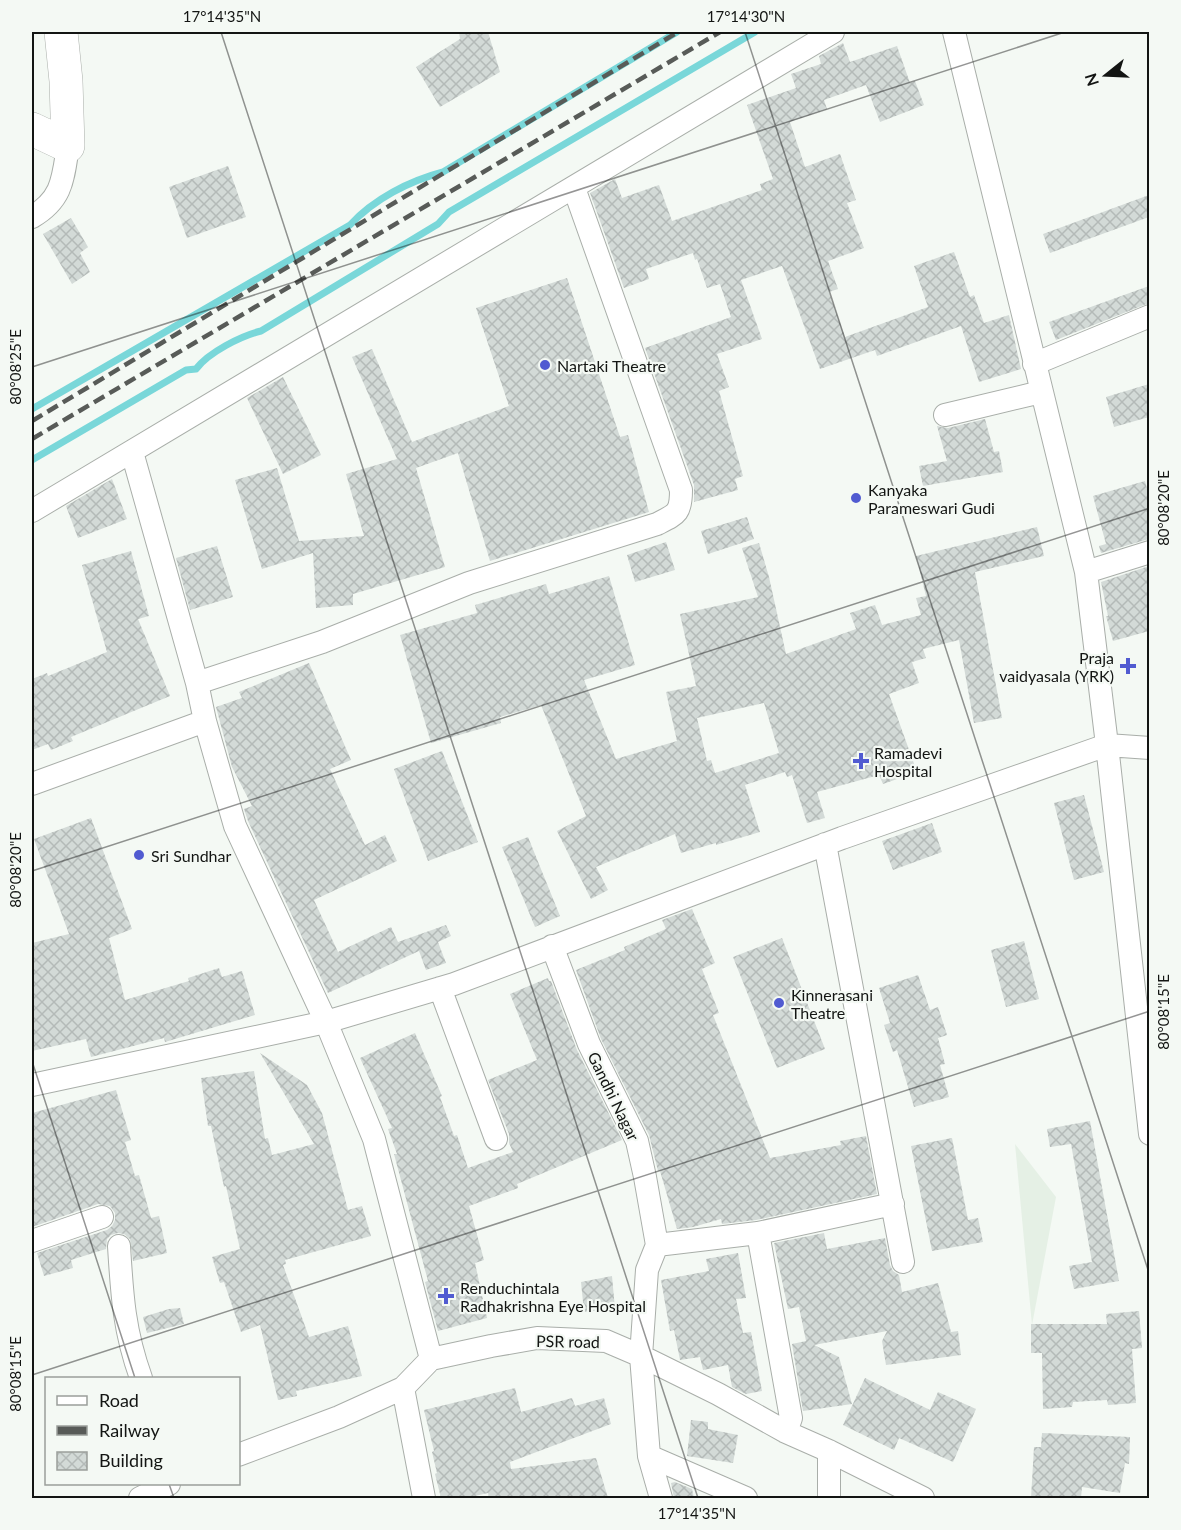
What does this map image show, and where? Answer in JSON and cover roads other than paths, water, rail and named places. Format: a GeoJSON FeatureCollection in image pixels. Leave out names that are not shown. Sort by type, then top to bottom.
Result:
{"type":"FeatureCollection","features":[{"type":"Feature","properties":{"kind":"street"},"geometry":{"type":"LineString","coordinates":[[32,217],[45,209],[62,186],[68,146],[66,81],[61,32]]}},
{"type":"Feature","properties":{"kind":"street"},"geometry":{"type":"LineString","coordinates":[[32,511],[833,32]]}},
{"type":"Feature","properties":{"kind":"street"},"geometry":{"type":"LineString","coordinates":[[954,32],[1086,572],[1149,1134]]}},
{"type":"Feature","properties":{"kind":"street"},"geometry":{"type":"LineString","coordinates":[[32,122],[66,81]]}},
{"type":"Feature","properties":{"kind":"street"},"geometry":{"type":"LineString","coordinates":[[32,129],[68,146]]}},
{"type":"Feature","properties":{"kind":"street"},"geometry":{"type":"LineString","coordinates":[[197,683],[322,642],[469,582],[657,524],[673,516],[681,506],[681,490],[574,188]]}},
{"type":"Feature","properties":{"kind":"street"},"geometry":{"type":"LineString","coordinates":[[1034,364],[1149,316]]}},
{"type":"Feature","properties":{"kind":"street"},"geometry":{"type":"LineString","coordinates":[[945,415],[1041,392]]}},
{"type":"Feature","properties":{"kind":"street"},"geometry":{"type":"LineString","coordinates":[[132,452],[235,826],[326,1022],[374,1138],[431,1359],[403,1388],[339,1417],[240,1454]]}},
{"type":"Feature","properties":{"kind":"street"},"geometry":{"type":"LineString","coordinates":[[1086,572],[1149,552]]}},
{"type":"Feature","properties":{"kind":"street"},"geometry":{"type":"LineString","coordinates":[[32,784],[205,721]]}},
{"type":"Feature","properties":{"kind":"street"},"geometry":{"type":"LineString","coordinates":[[32,1085],[326,1022],[440,988],[825,844],[1107,746],[1149,748]]}},
{"type":"Feature","properties":{"kind":"street"},"geometry":{"type":"LineString","coordinates":[[825,844],[903,1262]]}},
{"type":"Feature","properties":{"kind":"street","name":"Gandhi Nagar"},"geometry":{"type":"LineString","coordinates":[[552,946],[589,1044],[637,1141],[657,1245]]}},
{"type":"Feature","properties":{"kind":"street"},"geometry":{"type":"LineString","coordinates":[[440,988],[496,1139]]}},
{"type":"Feature","properties":{"kind":"street"},"geometry":{"type":"LineString","coordinates":[[661,1498],[649,1456],[641,1356],[647,1270],[657,1245],[758,1233],[892,1204]]}},
{"type":"Feature","properties":{"kind":"street"},"geometry":{"type":"LineString","coordinates":[[32,1241],[102,1217]]}},
{"type":"Feature","properties":{"kind":"street"},"geometry":{"type":"LineString","coordinates":[[758,1233],[791,1418],[786,1432]]}},
{"type":"Feature","properties":{"kind":"street"},"geometry":{"type":"LineString","coordinates":[[119,1246],[123,1312],[129,1342],[141,1377]]}},
{"type":"Feature","properties":{"kind":"street","name":"PSR road"},"geometry":{"type":"LineString","coordinates":[[431,1359],[537,1338],[606,1341],[718,1394],[786,1432],[923,1498]]}},
{"type":"Feature","properties":{"kind":"street"},"geometry":{"type":"LineString","coordinates":[[403,1388],[424,1498]]}},
{"type":"Feature","properties":{"kind":"street"},"geometry":{"type":"LineString","coordinates":[[829,1451],[829,1498]]}},
{"type":"Feature","properties":{"kind":"street"},"geometry":{"type":"LineString","coordinates":[[649,1456],[746,1498]]}},
{"type":"Feature","properties":{"kind":"street"},"geometry":{"type":"LineString","coordinates":[[140,1498],[167,1485]]}},
{"type":"Feature","properties":{"kind":"waterway"},"geometry":{"type":"LineString","coordinates":[[32,409],[350,225],[381,199],[418,180],[443,172],[677,32]]}},
{"type":"Feature","properties":{"kind":"waterway"},"geometry":{"type":"LineString","coordinates":[[32,460],[186,370],[196,369],[226,346],[261,331],[438,224],[449,212],[755,32]]}},
{"type":"Feature","properties":{"kind":"railway"},"geometry":{"type":"LineString","coordinates":[[32,421],[678,32]]}},
{"type":"Feature","properties":{"kind":"railway"},"geometry":{"type":"LineString","coordinates":[[32,439],[720,32]]}},
{"type":"Feature","properties":{"kind":"place","name":"Nartaki Theatre"},"geometry":{"type":"Point","coordinates":[545,365]}},
{"type":"Feature","properties":{"kind":"place","name":"Kanyaka Parameswari Gudi"},"geometry":{"type":"Point","coordinates":[856,498]}},
{"type":"Feature","properties":{"kind":"place","name":"Praja vaidyasala (YRK)"},"geometry":{"type":"Point","coordinates":[1128,666]}},
{"type":"Feature","properties":{"kind":"place","name":"Ramadevi Hospital"},"geometry":{"type":"Point","coordinates":[861,761]}},
{"type":"Feature","properties":{"kind":"place","name":"Sri Sundhar"},"geometry":{"type":"Point","coordinates":[139,855]}},
{"type":"Feature","properties":{"kind":"place","name":"Kinnerasani Theatre"},"geometry":{"type":"Point","coordinates":[779,1003]}},
{"type":"Feature","properties":{"kind":"place","name":"Renduchintala Radhakrishna Eye Hospital"},"geometry":{"type":"Point","coordinates":[446,1296]}}]}
